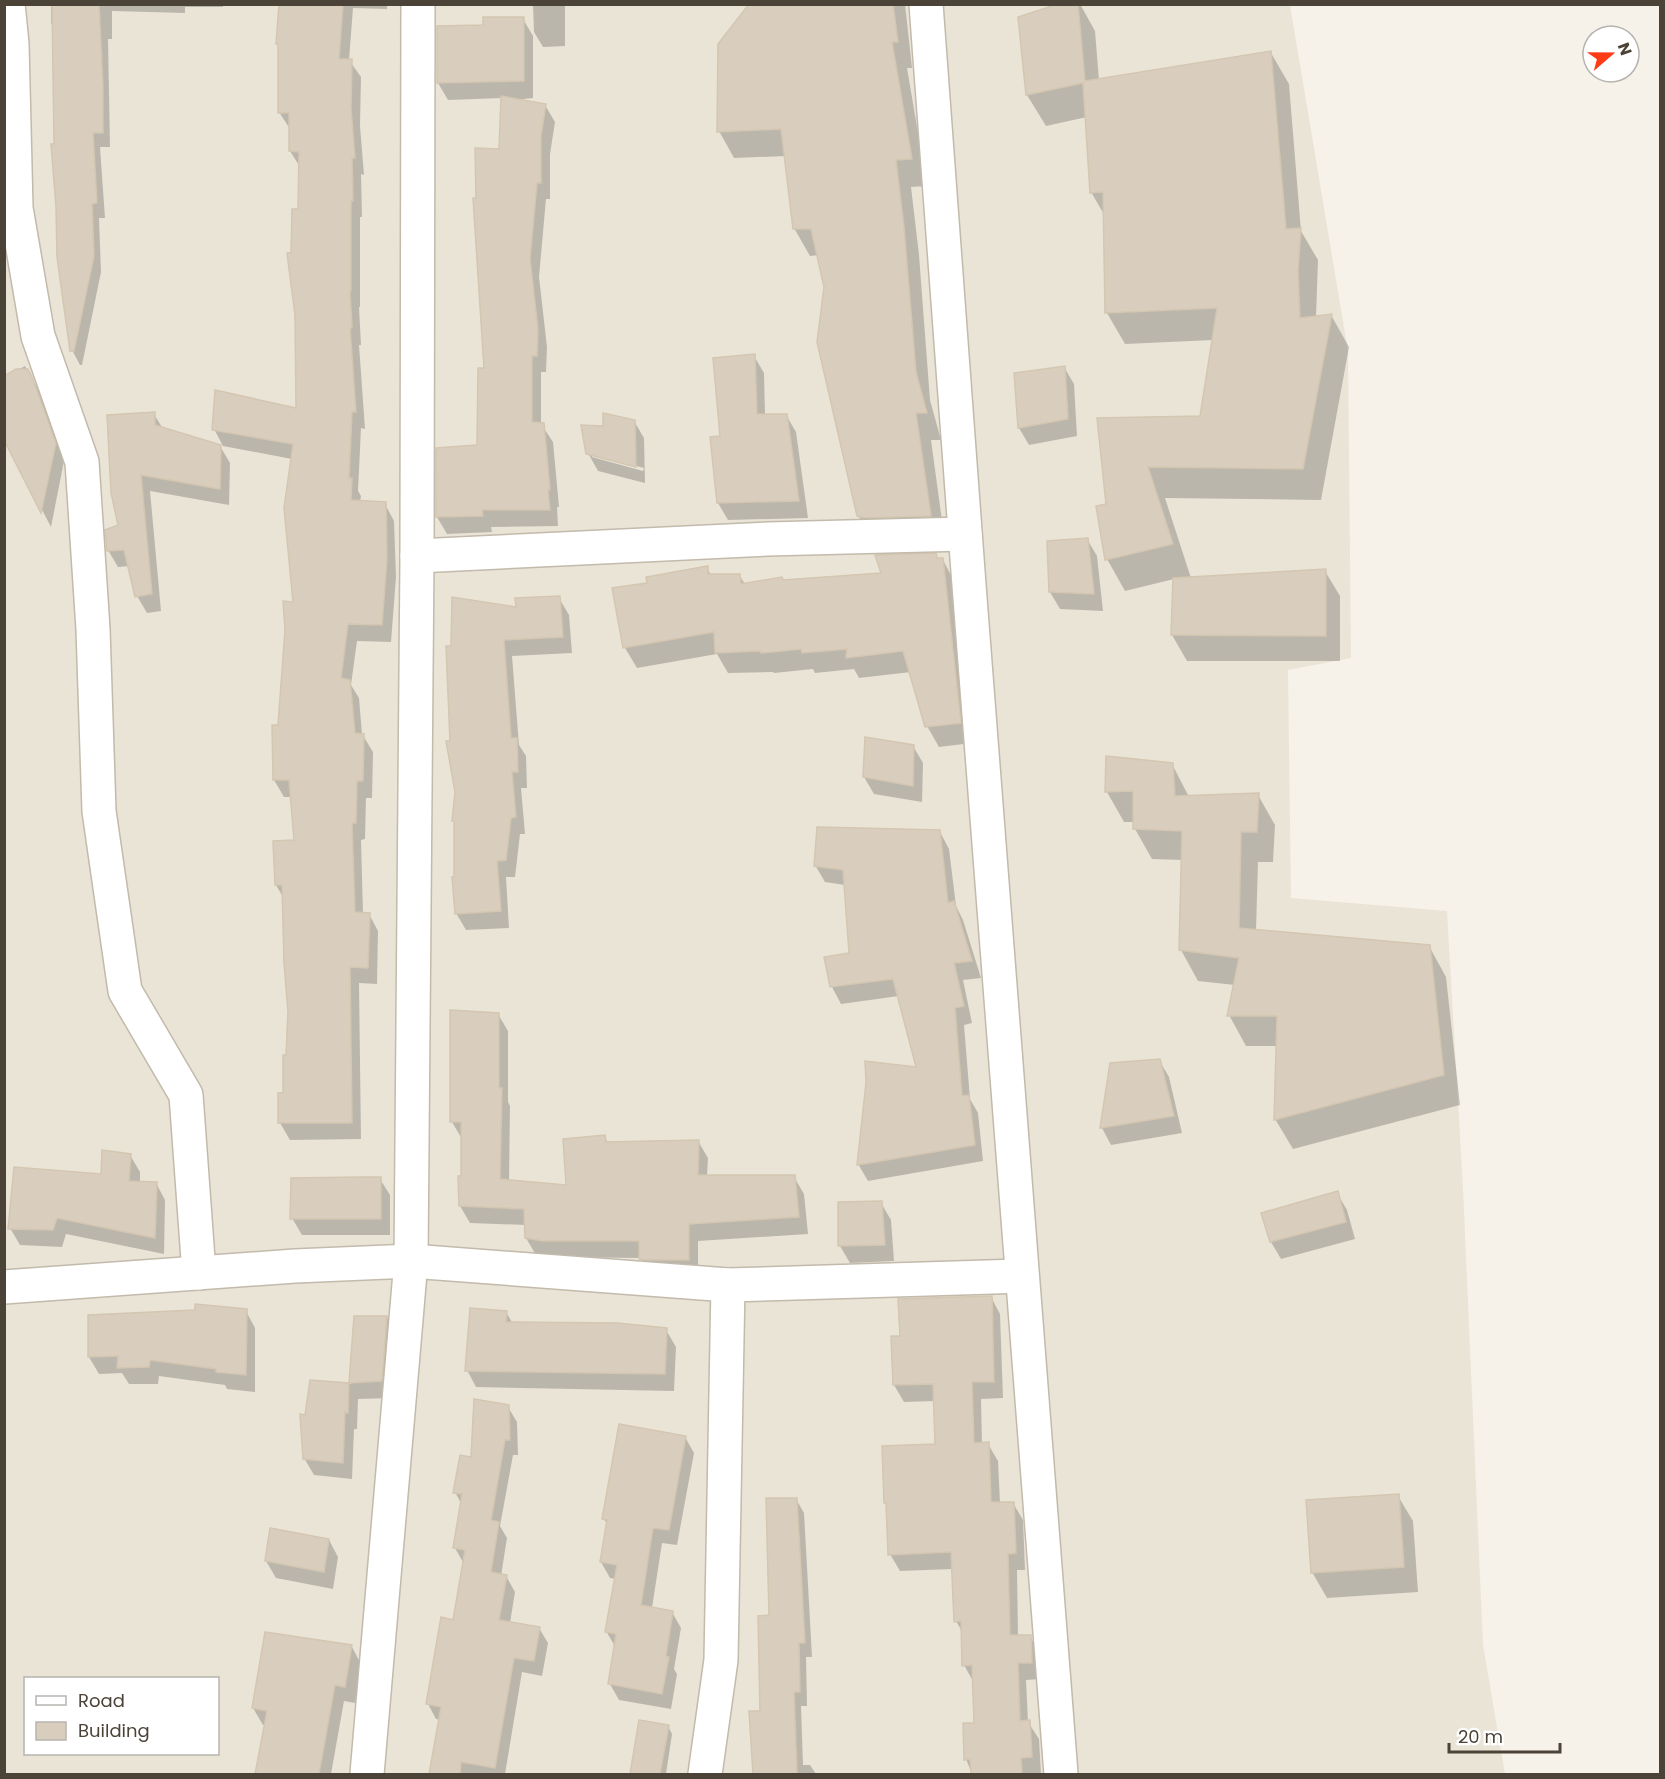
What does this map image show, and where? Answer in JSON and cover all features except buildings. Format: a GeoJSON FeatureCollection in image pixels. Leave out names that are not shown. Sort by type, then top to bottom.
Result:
{"type":"FeatureCollection","features":[{"type":"Feature","properties":{"kind":"street"},"geometry":{"type":"LineString","coordinates":[[8,4],[12,44],[16,208],[38,336],[82,462],[93,629],[99,811],[125,991],[186,1095],[199,1273]]}},
{"type":"Feature","properties":{"kind":"street"},"geometry":{"type":"LineString","coordinates":[[367,1774],[411,1261],[417,555],[418,4]]}},
{"type":"Feature","properties":{"kind":"street"},"geometry":{"type":"LineString","coordinates":[[926,4],[1061,1774]]}},
{"type":"Feature","properties":{"kind":"street"},"geometry":{"type":"LineString","coordinates":[[417,555],[768,539],[965,534]]}},
{"type":"Feature","properties":{"kind":"street"},"geometry":{"type":"LineString","coordinates":[[4,1287],[411,1261],[728,1285],[1022,1276]]}},
{"type":"Feature","properties":{"kind":"street"},"geometry":{"type":"LineString","coordinates":[[705,1774],[721,1660],[728,1285]]}},
{"type":"Feature","properties":{"kind":"shaded area"},"geometry":{"type":"Polygon","coordinates":[[[5,5],[1290,5],[1348,351],[1351,658],[1288,670],[1291,898],[1447,911],[1463,1188],[1483,1645],[1505,1774],[5,1774],[5,5]]]}}]}
